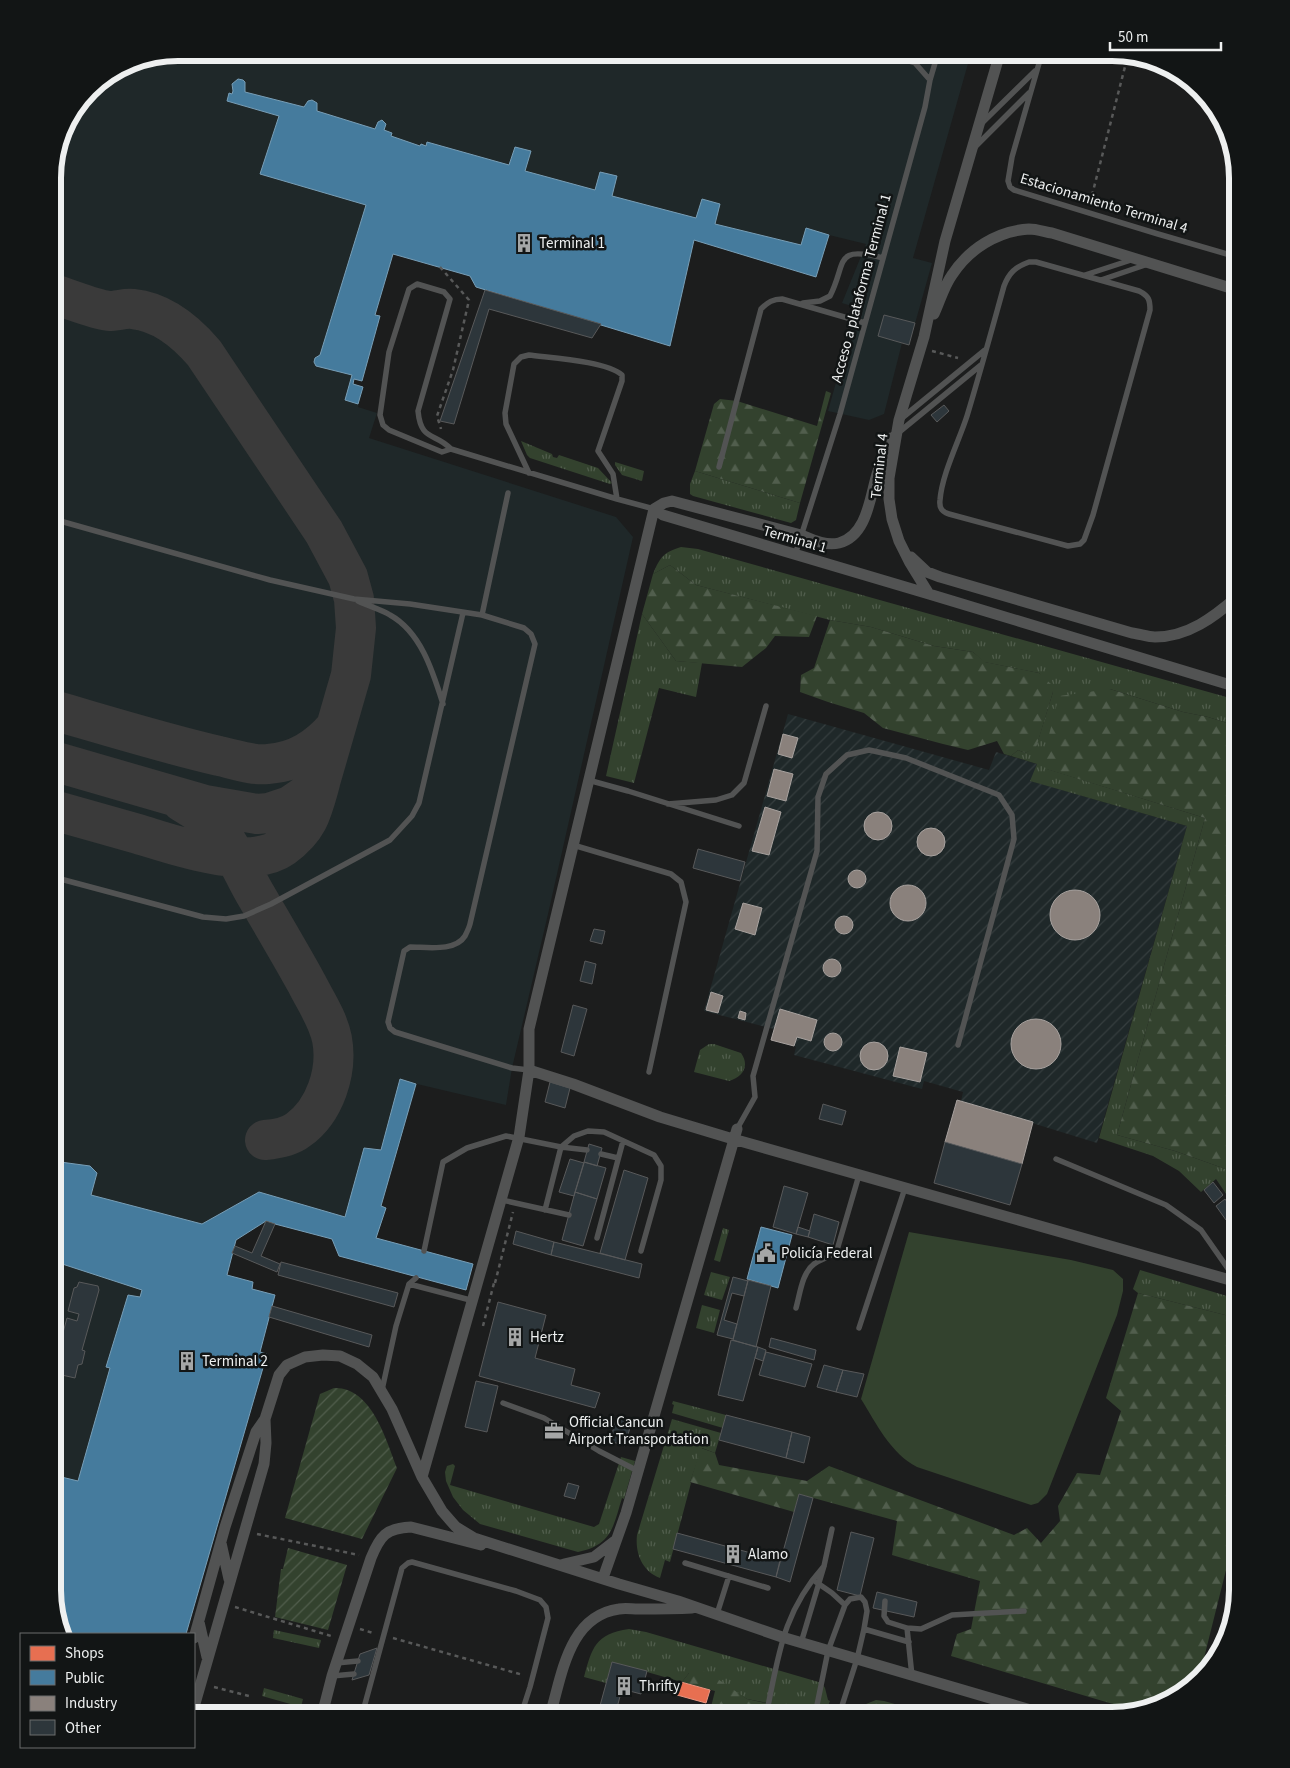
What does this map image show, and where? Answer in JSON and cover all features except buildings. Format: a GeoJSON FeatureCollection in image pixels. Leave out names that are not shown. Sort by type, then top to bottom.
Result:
{"type":"FeatureCollection","features":[{"type":"Feature","properties":{"kind":"street","name":"Terminal 4"},"geometry":{"type":"LineString","coordinates":[[929,594],[899,541],[892,519],[889,499],[889,478],[899,420],[922,343],[945,241],[998,61]]}},
{"type":"Feature","properties":{"kind":"street"},"geometry":{"type":"LineString","coordinates":[[922,343],[951,277],[964,259],[980,245],[994,238],[1030,229],[1052,233],[1229,287]]}},
{"type":"Feature","properties":{"kind":"street","name":"Terminal 1"},"geometry":{"type":"LineString","coordinates":[[899,420],[877,472],[860,527],[850,537],[840,542],[821,542],[672,501],[654,509],[664,515],[929,594]]}},
{"type":"Feature","properties":{"kind":"street"},"geometry":{"type":"LineString","coordinates":[[422,1477],[520,1137],[529,1070],[529,1029],[654,509]]}},
{"type":"Feature","properties":{"kind":"street"},"geometry":{"type":"LineString","coordinates":[[899,541],[916,563],[927,572],[1132,633],[1154,637],[1176,635],[1211,618],[1229,604]]}},
{"type":"Feature","properties":{"kind":"street"},"geometry":{"type":"LineString","coordinates":[[929,594],[1229,684]]}},
{"type":"Feature","properties":{"kind":"street"},"geometry":{"type":"LineString","coordinates":[[529,1070],[573,1084],[660,1117],[735,1134],[858,1175],[1229,1279]]}},
{"type":"Feature","properties":{"kind":"street"},"geometry":{"type":"LineString","coordinates":[[603,1578],[638,1471],[735,1134]]}},
{"type":"Feature","properties":{"kind":"street"},"geometry":{"type":"LineString","coordinates":[[208,1659],[198,1639],[199,1620],[221,1541],[256,1432],[265,1419],[279,1375],[287,1365],[305,1357],[340,1356],[357,1364],[373,1377],[392,1409],[422,1477],[442,1511],[456,1527],[474,1538],[702,1608],[801,1643],[1017,1707]]}},
{"type":"Feature","properties":{"kind":"street"},"geometry":{"type":"LineString","coordinates":[[195,1703],[264,1464],[266,1443],[265,1419]]}},
{"type":"Feature","properties":{"kind":"street"},"geometry":{"type":"LineString","coordinates":[[324,1707],[336,1663],[371,1558],[377,1543],[383,1535],[401,1528],[411,1528],[467,1543],[515,1551]]}},
{"type":"Feature","properties":{"kind":"street"},"geometry":{"type":"LineString","coordinates":[[562,1565],[594,1557],[616,1540]]}},
{"type":"Feature","properties":{"kind":"street"},"geometry":{"type":"LineString","coordinates":[[221,1541],[230,1581]]}},
{"type":"Feature","properties":{"kind":"street"},"geometry":{"type":"LineString","coordinates":[[211,1576],[239,1549]]}},
{"type":"Feature","properties":{"kind":"street"},"geometry":{"type":"LineString","coordinates":[[552,1707],[570,1649],[577,1634],[588,1622],[600,1614],[619,1609],[702,1608]]}},
{"type":"Feature","properties":{"kind":"street"},"geometry":{"type":"LineString","coordinates":[[198,1639],[217,1626]]}},
{"type":"Feature","properties":{"kind":"street"},"geometry":{"type":"LineString","coordinates":[[1005,1707],[1010,1705]]}},
{"type":"Feature","properties":{"kind":"lane"},"geometry":{"type":"LineString","coordinates":[[909,61],[915,63],[930,80]]}},
{"type":"Feature","properties":{"kind":"lane","name":"Acceso a plataforma Terminal 1"},"geometry":{"type":"LineString","coordinates":[[795,555],[840,414],[936,61]]}},
{"type":"Feature","properties":{"kind":"lane","name":"Estacionamiento Terminal 4"},"geometry":{"type":"LineString","coordinates":[[1039,61],[1012,157],[1008,177],[1010,187],[1014,190],[1229,254]]}},
{"type":"Feature","properties":{"kind":"lane"},"geometry":{"type":"LineString","coordinates":[[978,127],[1037,69]]}},
{"type":"Feature","properties":{"kind":"lane"},"geometry":{"type":"LineString","coordinates":[[971,152],[1030,92]]}},
{"type":"Feature","properties":{"kind":"lane"},"geometry":{"type":"LineString","coordinates":[[798,303],[820,301],[830,296],[842,262],[847,256],[858,252],[883,258]]}},
{"type":"Feature","properties":{"kind":"lane"},"geometry":{"type":"LineString","coordinates":[[1084,275],[1135,258]]}},
{"type":"Feature","properties":{"kind":"lane"},"geometry":{"type":"LineString","coordinates":[[1036,262],[1101,280],[1145,294],[1150,301],[1150,310],[1093,515],[1084,540],[1080,544],[1068,546],[949,514],[941,510],[940,500],[946,474],[967,415],[1008,275],[1020,265],[1036,262]]}},
{"type":"Feature","properties":{"kind":"lane"},"geometry":{"type":"LineString","coordinates":[[1101,280],[1150,263]]}},
{"type":"Feature","properties":{"kind":"lane","name":"Terminal 1"},"geometry":{"type":"LineString","coordinates":[[451,450],[444,442],[426,434],[419,421],[418,411],[450,299],[444,292],[417,284],[409,289],[389,352],[380,414],[383,425],[389,430],[442,452],[451,450],[654,509]]}},
{"type":"Feature","properties":{"kind":"lane"},"geometry":{"type":"LineString","coordinates":[[719,466],[761,309],[767,303],[775,299],[782,299],[865,323]]}},
{"type":"Feature","properties":{"kind":"lane"},"geometry":{"type":"LineString","coordinates":[[899,420],[986,350]]}},
{"type":"Feature","properties":{"kind":"lane"},"geometry":{"type":"LineString","coordinates":[[529,473],[506,424],[505,413],[514,364],[521,358],[529,355],[618,371],[622,375],[622,382],[598,451],[612,474],[616,485],[617,499]]}},
{"type":"Feature","properties":{"kind":"lane"},"geometry":{"type":"LineString","coordinates":[[896,434],[981,365]]}},
{"type":"Feature","properties":{"kind":"lane"},"geometry":{"type":"LineString","coordinates":[[482,615],[508,493]]}},
{"type":"Feature","properties":{"kind":"lane"},"geometry":{"type":"LineString","coordinates":[[61,521],[270,580],[354,600],[391,615],[407,628],[418,644],[434,673],[443,704]]}},
{"type":"Feature","properties":{"kind":"lane"},"geometry":{"type":"LineString","coordinates":[[354,600],[410,604],[482,615],[524,628],[531,634],[535,644],[470,924],[464,937],[456,943],[441,947],[410,947],[404,951],[388,1022],[390,1028],[395,1032],[512,1068],[529,1070]]}},
{"type":"Feature","properties":{"kind":"lane"},"geometry":{"type":"LineString","coordinates":[[61,879],[203,917],[226,919],[244,916],[271,904],[390,840],[412,816],[419,803],[463,613]]}},
{"type":"Feature","properties":{"kind":"lane"},"geometry":{"type":"LineString","coordinates":[[668,804],[716,800],[732,795],[744,784],[766,706]]}},
{"type":"Feature","properties":{"kind":"lane"},"geometry":{"type":"LineString","coordinates":[[735,1134],[755,1097],[753,1076],[817,851],[818,797],[826,774],[847,755],[869,750],[906,758],[999,795],[1012,815],[1014,839],[958,1045]]}},
{"type":"Feature","properties":{"kind":"lane"},"geometry":{"type":"LineString","coordinates":[[588,780],[739,826]]}},
{"type":"Feature","properties":{"kind":"lane"},"geometry":{"type":"LineString","coordinates":[[573,845],[671,874],[681,882],[686,902],[649,1072]]}},
{"type":"Feature","properties":{"kind":"lane"},"geometry":{"type":"LineString","coordinates":[[545,1210],[561,1147],[574,1136],[588,1131],[604,1132],[654,1155],[661,1166],[661,1180],[641,1251]]}},
{"type":"Feature","properties":{"kind":"lane"},"geometry":{"type":"LineString","coordinates":[[424,1251],[443,1162],[454,1154],[506,1136],[587,1150]]}},
{"type":"Feature","properties":{"kind":"lane"},"geometry":{"type":"LineString","coordinates":[[597,1238],[623,1141]]}},
{"type":"Feature","properties":{"kind":"lane"},"geometry":{"type":"LineString","coordinates":[[601,1154],[618,1158]]}},
{"type":"Feature","properties":{"kind":"lane"},"geometry":{"type":"LineString","coordinates":[[1056,1159],[1166,1205],[1201,1230],[1229,1269]]}},
{"type":"Feature","properties":{"kind":"lane"},"geometry":{"type":"LineString","coordinates":[[796,1308],[806,1273],[812,1265],[832,1256],[837,1250],[858,1175]]}},
{"type":"Feature","properties":{"kind":"lane"},"geometry":{"type":"LineString","coordinates":[[858,1328],[905,1188]]}},
{"type":"Feature","properties":{"kind":"lane"},"geometry":{"type":"LineString","coordinates":[[502,1200],[569,1215]]}},
{"type":"Feature","properties":{"kind":"lane"},"geometry":{"type":"LineString","coordinates":[[382,1392],[396,1326],[409,1284],[416,1278]]}},
{"type":"Feature","properties":{"kind":"lane"},"geometry":{"type":"LineString","coordinates":[[409,1284],[474,1301]]}},
{"type":"Feature","properties":{"kind":"lane"},"geometry":{"type":"LineString","coordinates":[[502,1403],[544,1418],[599,1451],[638,1471]]}},
{"type":"Feature","properties":{"kind":"lane"},"geometry":{"type":"LineString","coordinates":[[801,1643],[824,1566],[832,1529]]}},
{"type":"Feature","properties":{"kind":"lane"},"geometry":{"type":"LineString","coordinates":[[364,1707],[373,1668],[384,1636],[402,1568],[412,1562],[516,1591],[540,1600],[546,1607],[548,1618],[524,1707]]}},
{"type":"Feature","properties":{"kind":"lane"},"geometry":{"type":"LineString","coordinates":[[685,1563],[768,1588]]}},
{"type":"Feature","properties":{"kind":"lane"},"geometry":{"type":"LineString","coordinates":[[768,1707],[782,1637],[797,1602],[811,1580],[824,1566]]}},
{"type":"Feature","properties":{"kind":"lane"},"geometry":{"type":"LineString","coordinates":[[717,1614],[729,1576]]}},
{"type":"Feature","properties":{"kind":"lane"},"geometry":{"type":"LineString","coordinates":[[811,1580],[819,1583],[845,1606]]}},
{"type":"Feature","properties":{"kind":"lane"},"geometry":{"type":"LineString","coordinates":[[815,1707],[828,1651],[845,1606],[850,1599],[861,1598],[865,1602],[867,1611],[864,1629],[841,1707]]}},
{"type":"Feature","properties":{"kind":"lane"},"geometry":{"type":"LineString","coordinates":[[885,1601],[884,1616],[888,1622],[907,1628],[921,1629],[952,1615],[1024,1611]]}},
{"type":"Feature","properties":{"kind":"lane"},"geometry":{"type":"LineString","coordinates":[[907,1628],[912,1676]]}},
{"type":"Feature","properties":{"kind":"lane"},"geometry":{"type":"LineString","coordinates":[[864,1629],[909,1642]]}},
{"type":"Feature","properties":{"kind":"lane"},"geometry":{"type":"LineString","coordinates":[[336,1663],[358,1661]]}},
{"type":"Feature","properties":{"kind":"lane"},"geometry":{"type":"LineString","coordinates":[[332,1676],[354,1674]]}},
{"type":"Feature","properties":{"kind":"path"},"geometry":{"type":"LineString","coordinates":[[1087,212],[1126,62]]}},
{"type":"Feature","properties":{"kind":"path"},"geometry":{"type":"LineString","coordinates":[[440,267],[469,300],[453,370],[437,416],[444,442]]}},
{"type":"Feature","properties":{"kind":"path"},"geometry":{"type":"LineString","coordinates":[[922,343],[962,359]]}},
{"type":"Feature","properties":{"kind":"path"},"geometry":{"type":"LineString","coordinates":[[494,1283],[515,1203]]}},
{"type":"Feature","properties":{"kind":"path"},"geometry":{"type":"LineString","coordinates":[[244,1531],[287,1542],[371,1558]]}},
{"type":"Feature","properties":{"kind":"path"},"geometry":{"type":"LineString","coordinates":[[223,1603],[331,1636],[328,1645]]}},
{"type":"Feature","properties":{"kind":"path"},"geometry":{"type":"LineString","coordinates":[[348,1626],[533,1678]]}},
{"type":"Feature","properties":{"kind":"path"},"geometry":{"type":"LineString","coordinates":[[200,1683],[249,1696]]}},
{"type":"Feature","properties":{"kind":"shaded area"},"geometry":{"type":"Polygon","coordinates":[[[170,61],[969,61],[913,258],[932,263],[909,345],[902,343],[884,414],[869,420],[828,411],[851,329],[856,326],[861,309],[842,303],[866,244],[829,235],[816,277],[694,240],[670,346],[476,287],[470,276],[393,254],[375,315],[380,316],[362,381],[354,379],[353,383],[363,387],[358,407],[377,413],[369,438],[616,517],[633,537],[512,1068],[506,1105],[417,1084],[381,1205],[386,1208],[377,1238],[473,1264],[466,1290],[339,1256],[332,1239],[266,1221],[236,1240],[227,1275],[253,1282],[252,1289],[275,1295],[260,1351],[267,1354],[186,1633],[69,1633],[62,1605],[61,1590],[61,170],[65,148],[77,120],[95,95],[113,81],[140,67],[170,61]]]}},
{"type":"Feature","properties":{"kind":"shaded area"},"geometry":{"type":"Polygon","coordinates":[[[788,714],[989,770],[996,752],[1037,764],[1031,781],[1187,826],[1097,1143],[961,1101],[963,1092],[924,1081],[922,1089],[794,1055],[796,1047],[771,1040],[774,1029],[704,1011],[788,714]]]}},
{"type":"Feature","properties":{"kind":"green space"},"geometry":{"type":"Polygon","coordinates":[[[826,391],[831,393],[800,503],[695,471],[714,404],[720,399],[737,401],[817,426],[826,391]]]}},
{"type":"Feature","properties":{"kind":"green space"},"geometry":{"type":"Polygon","coordinates":[[[521,441],[552,454],[553,457],[557,458],[559,455],[598,468],[612,483],[610,484],[530,458],[521,441]]]}},
{"type":"Feature","properties":{"kind":"green space"},"geometry":{"type":"Polygon","coordinates":[[[615,462],[644,471],[642,481],[622,475],[615,462]]]}},
{"type":"Feature","properties":{"kind":"green space"},"geometry":{"type":"Polygon","coordinates":[[[695,471],[800,503],[796,520],[791,523],[693,496],[690,494],[690,484],[695,471]]]}},
{"type":"Feature","properties":{"kind":"green space"},"geometry":{"type":"Polygon","coordinates":[[[681,547],[698,549],[1229,698],[1229,724],[1183,712],[1110,689],[1047,769],[1205,818],[1117,1135],[1175,1151],[1229,1170],[1229,1198],[1216,1179],[1201,1192],[1179,1171],[1153,1156],[1099,1138],[1187,826],[1030,781],[1037,764],[1011,756],[1018,750],[1025,753],[1036,747],[1053,692],[1039,673],[984,662],[973,652],[934,646],[871,627],[830,620],[696,585],[670,565],[653,574],[663,556],[681,547]]]}},
{"type":"Feature","properties":{"kind":"green space"},"geometry":{"type":"Polygon","coordinates":[[[670,565],[696,585],[817,616],[809,637],[775,636],[766,648],[742,667],[676,661],[642,614],[653,574],[670,565]]]}},
{"type":"Feature","properties":{"kind":"green space"},"geometry":{"type":"Polygon","coordinates":[[[642,614],[676,661],[702,663],[696,697],[659,688],[634,783],[606,776],[642,614]]]}},
{"type":"Feature","properties":{"kind":"green space"},"geometry":{"type":"Polygon","coordinates":[[[830,620],[871,627],[934,646],[973,652],[985,662],[1039,673],[1052,685],[1053,692],[1036,748],[1025,753],[1018,750],[1011,756],[1004,754],[997,741],[968,750],[883,728],[864,713],[800,692],[801,675],[814,668],[830,620]]]}},
{"type":"Feature","properties":{"kind":"green space"},"geometry":{"type":"Polygon","coordinates":[[[1110,689],[1183,712],[1229,724],[1229,1170],[1175,1151],[1117,1135],[1205,818],[1046,769],[1043,758],[1059,696],[1110,689]]]}},
{"type":"Feature","properties":{"kind":"green space"},"geometry":{"type":"Polygon","coordinates":[[[709,1044],[741,1053],[744,1058],[745,1067],[738,1077],[729,1081],[694,1072],[700,1050],[709,1044]]]}},
{"type":"Feature","properties":{"kind":"green space"},"geometry":{"type":"Polygon","coordinates":[[[723,1228],[729,1230],[720,1262],[714,1260],[723,1228]]]}},
{"type":"Feature","properties":{"kind":"green space"},"geometry":{"type":"Polygon","coordinates":[[[909,1232],[1071,1260],[1113,1270],[1123,1279],[1123,1291],[1117,1315],[1047,1494],[1038,1503],[1031,1505],[917,1467],[899,1454],[892,1446],[878,1428],[861,1399],[909,1232]]]}},
{"type":"Feature","properties":{"kind":"green space"},"geometry":{"type":"Polygon","coordinates":[[[1140,1270],[1229,1297],[1229,1316],[1138,1293],[1133,1289],[1140,1270]]]}},
{"type":"Feature","properties":{"kind":"green space"},"geometry":{"type":"Polygon","coordinates":[[[711,1272],[730,1277],[722,1300],[704,1295],[711,1272]]]}},
{"type":"Feature","properties":{"kind":"green space"},"geometry":{"type":"Polygon","coordinates":[[[1138,1293],[1229,1316],[1229,1558],[1202,1664],[1183,1683],[1157,1698],[1142,1703],[1121,1706],[951,1656],[957,1634],[971,1629],[980,1581],[892,1555],[897,1521],[799,1494],[794,1512],[690,1482],[701,1448],[715,1453],[719,1465],[807,1481],[829,1466],[1014,1535],[1027,1528],[1041,1543],[1060,1521],[1058,1506],[1077,1473],[1100,1475],[1121,1411],[1106,1398],[1138,1293]]]}},
{"type":"Feature","properties":{"kind":"green space"},"geometry":{"type":"Polygon","coordinates":[[[702,1305],[720,1310],[714,1333],[696,1328],[702,1305]]]}},
{"type":"Feature","properties":{"kind":"green space"},"geometry":{"type":"Polygon","coordinates":[[[334,1388],[347,1390],[358,1396],[368,1405],[382,1430],[397,1468],[362,1539],[285,1518],[320,1394],[334,1388]]]}},
{"type":"Feature","properties":{"kind":"green space"},"geometry":{"type":"Polygon","coordinates":[[[673,1401],[726,1415],[723,1428],[672,1413],[673,1401]]]}},
{"type":"Feature","properties":{"kind":"green space"},"geometry":{"type":"Polygon","coordinates":[[[672,1419],[721,1433],[715,1453],[702,1448],[690,1482],[670,1562],[665,1560],[660,1578],[649,1571],[641,1561],[637,1548],[637,1535],[672,1419]]]}},
{"type":"Feature","properties":{"kind":"green space"},"geometry":{"type":"Polygon","coordinates":[[[621,1457],[635,1461],[624,1499],[622,1498],[613,1526],[598,1545],[578,1552],[480,1524],[463,1510],[453,1497],[446,1481],[445,1472],[447,1466],[453,1464],[455,1466],[450,1485],[594,1527],[599,1524],[621,1457]]]}},
{"type":"Feature","properties":{"kind":"green space"},"geometry":{"type":"Polygon","coordinates":[[[288,1548],[347,1565],[328,1630],[275,1617],[281,1569],[283,1569],[288,1548]]]}},
{"type":"Feature","properties":{"kind":"green space"},"geometry":{"type":"Polygon","coordinates":[[[629,1629],[646,1632],[822,1683],[830,1701],[827,1707],[788,1707],[747,1699],[732,1690],[689,1673],[682,1682],[612,1662],[606,1683],[584,1677],[593,1650],[597,1644],[602,1639],[618,1631],[629,1629]]]}},
{"type":"Feature","properties":{"kind":"green space"},"geometry":{"type":"Polygon","coordinates":[[[274,1630],[321,1640],[319,1648],[273,1638],[274,1630]]]}},
{"type":"Feature","properties":{"kind":"green space"},"geometry":{"type":"Polygon","coordinates":[[[697,1670],[709,1673],[747,1699],[784,1707],[711,1707],[715,1691],[682,1682],[689,1673],[697,1670]]]}},
{"type":"Feature","properties":{"kind":"green space"},"geometry":{"type":"Polygon","coordinates":[[[264,1688],[303,1699],[301,1707],[262,1696],[264,1688]]]}},
{"type":"Feature","properties":{"kind":"green space"},"geometry":{"type":"Polygon","coordinates":[[[876,1700],[905,1707],[860,1707],[876,1700]]]}},
{"type":"Feature","properties":{"kind":"taxiway"},"geometry":{"type":"LineString","coordinates":[[61,297],[103,310],[133,309],[154,314],[173,324],[197,345],[324,532],[348,577],[354,599],[356,628],[351,675],[321,779],[309,793],[290,806],[269,813],[257,814],[205,805],[61,763]]}},
{"type":"Feature","properties":{"kind":"taxiway"},"geometry":{"type":"LineString","coordinates":[[61,712],[177,746],[256,764],[279,763],[298,757],[322,741],[336,727]]}},
{"type":"Feature","properties":{"kind":"taxiway"},"geometry":{"type":"LineString","coordinates":[[61,812],[191,850],[231,857],[251,857],[268,854],[283,847],[299,833],[312,811],[320,783]]}},
{"type":"Feature","properties":{"kind":"taxiway"},"geometry":{"type":"LineString","coordinates":[[182,802],[212,824],[230,847],[318,1004],[328,1024],[332,1039],[333,1064],[331,1077],[316,1112],[307,1122],[291,1134],[265,1140]]}},
{"type":"Feature","properties":{"kind":"place","name":"Terminal 1"},"geometry":{"type":"Point","coordinates":[524,243]}},
{"type":"Feature","properties":{"kind":"place","name":"Policía Federal"},"geometry":{"type":"Point","coordinates":[766,1253]}},
{"type":"Feature","properties":{"kind":"place","name":"Hertz"},"geometry":{"type":"Point","coordinates":[515,1337]}},
{"type":"Feature","properties":{"kind":"place","name":"Terminal 2"},"geometry":{"type":"Point","coordinates":[187,1361]}},
{"type":"Feature","properties":{"kind":"place","name":"Official Cancun Airport Transportation"},"geometry":{"type":"Point","coordinates":[554,1431]}},
{"type":"Feature","properties":{"kind":"place","name":"Alamo"},"geometry":{"type":"Point","coordinates":[733,1554]}},
{"type":"Feature","properties":{"kind":"place","name":"Thrifty"},"geometry":{"type":"Point","coordinates":[624,1686]}}]}
